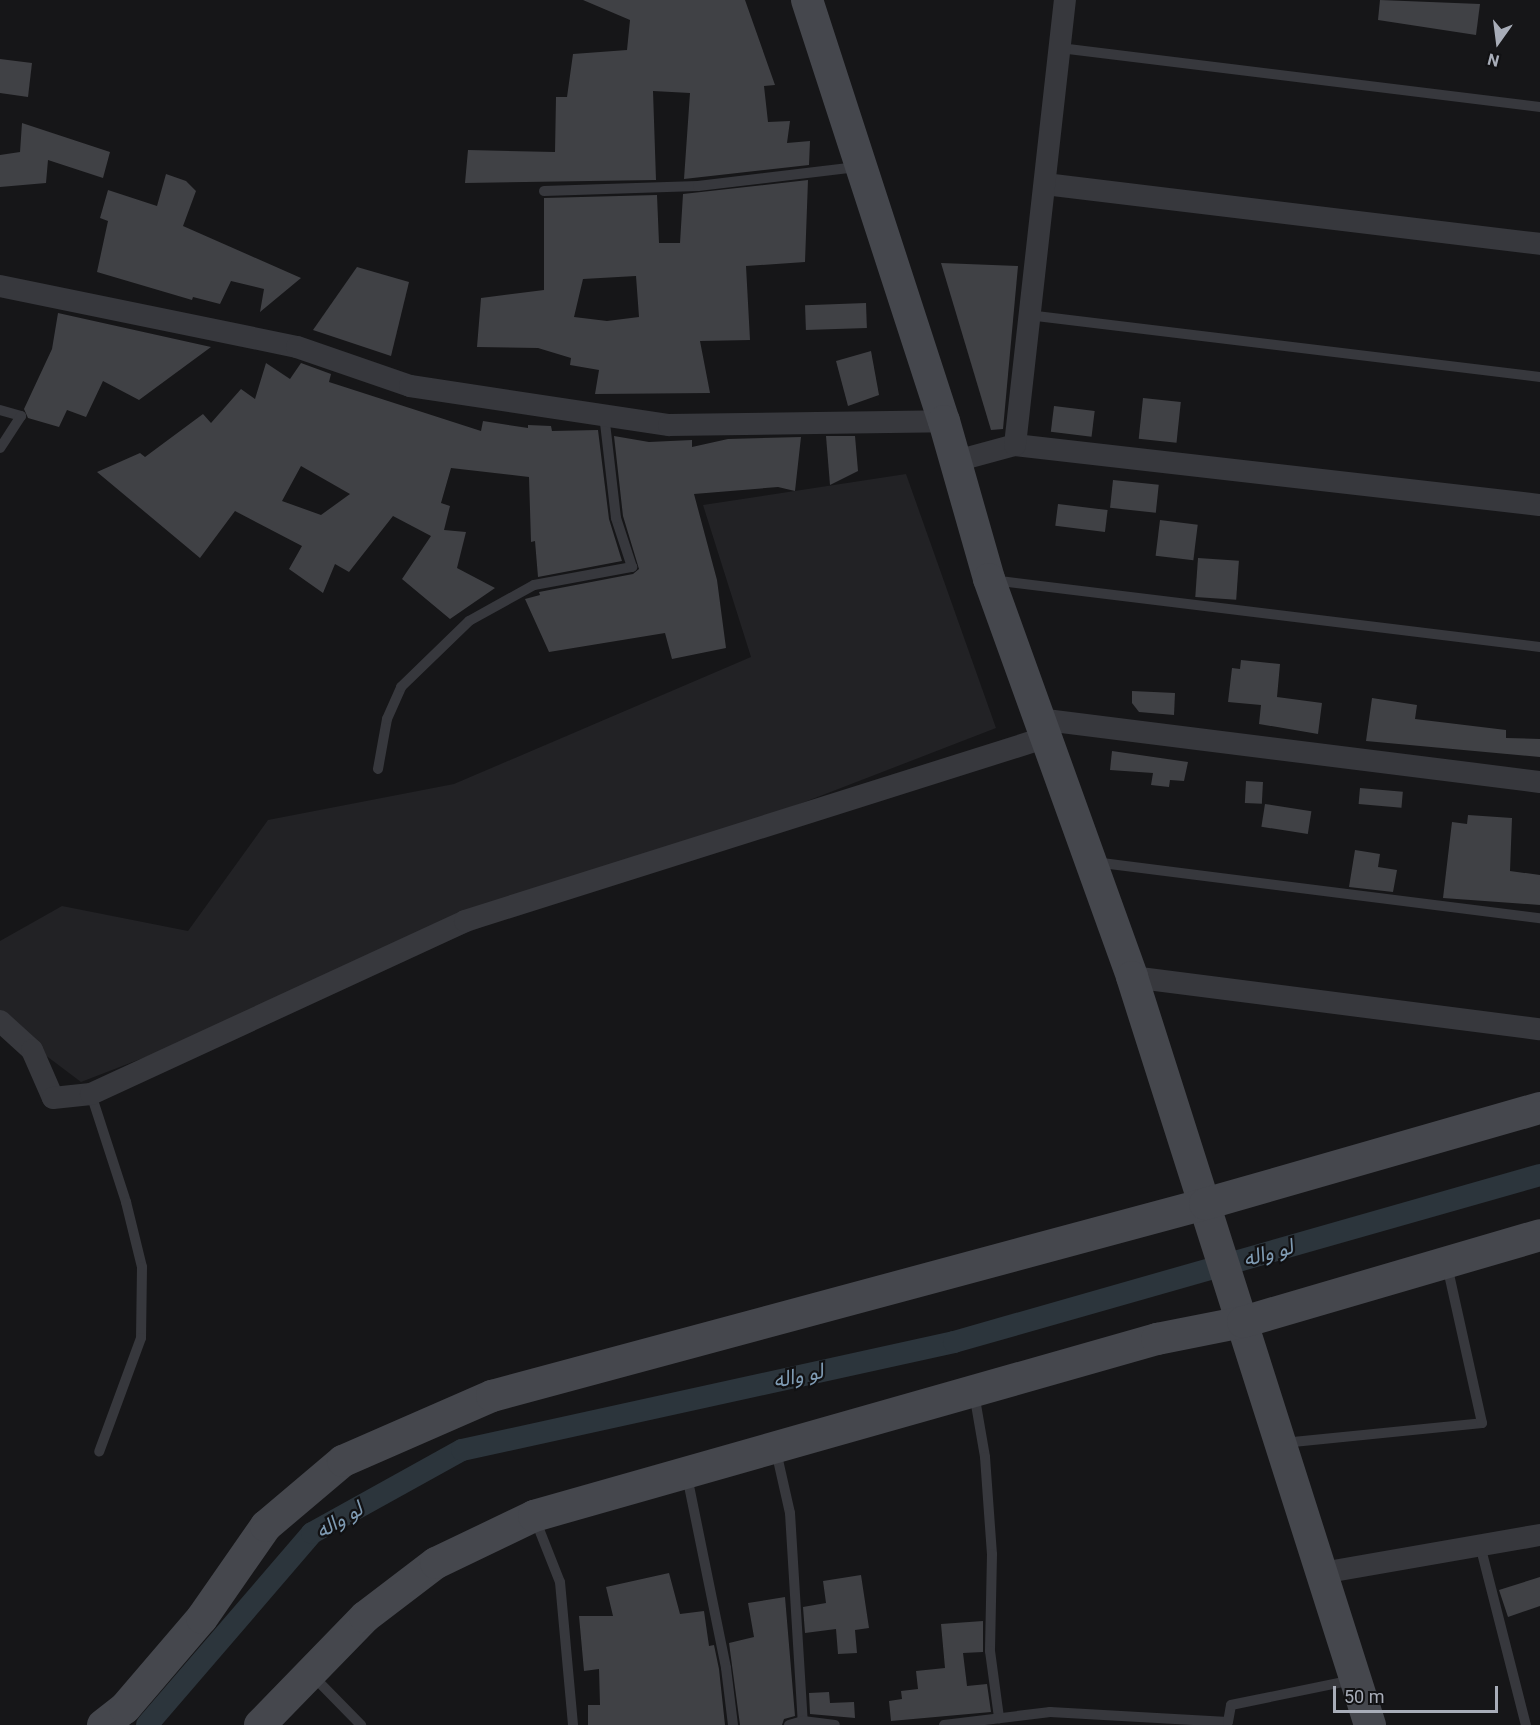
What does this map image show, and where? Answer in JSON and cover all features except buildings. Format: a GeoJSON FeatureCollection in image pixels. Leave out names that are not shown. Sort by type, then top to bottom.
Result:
{"type":"FeatureCollection","features":[{"type":"Feature","properties":{"kind":"street"},"geometry":{"type":"LineString","coordinates":[[807,0],[944,421],[989,579],[1132,977],[1370,1725]]}},
{"type":"Feature","properties":{"kind":"street"},"geometry":{"type":"LineString","coordinates":[[1015,445],[1065,0]]}},
{"type":"Feature","properties":{"kind":"street"},"geometry":{"type":"LineString","coordinates":[[1045,184],[1540,244]]}},
{"type":"Feature","properties":{"kind":"street"},"geometry":{"type":"LineString","coordinates":[[0,286],[297,347],[410,386],[669,425],[944,421]]}},
{"type":"Feature","properties":{"kind":"street"},"geometry":{"type":"LineString","coordinates":[[956,461],[1015,445],[1540,505]]}},
{"type":"Feature","properties":{"kind":"street"},"geometry":{"type":"LineString","coordinates":[[0,1021],[32,1050],[53,1098],[91,1094],[465,921],[1041,729],[1540,782]]}},
{"type":"Feature","properties":{"kind":"street"},"geometry":{"type":"LineString","coordinates":[[1132,977],[1540,1029]]}},
{"type":"Feature","properties":{"kind":"street"},"geometry":{"type":"LineString","coordinates":[[103,1725],[125,1708],[202,1618],[266,1526],[344,1461],[492,1396],[1205,1204],[1540,1108]]}},
{"type":"Feature","properties":{"kind":"street"},"geometry":{"type":"LineString","coordinates":[[260,1725],[309,1671],[365,1617],[436,1563],[534,1516],[1157,1340],[1243,1322],[1540,1235]]}},
{"type":"Feature","properties":{"kind":"street"},"geometry":{"type":"LineString","coordinates":[[1322,1573],[1540,1535]]}},
{"type":"Feature","properties":{"kind":"lane"},"geometry":{"type":"LineString","coordinates":[[1060,48],[1540,107]]}},
{"type":"Feature","properties":{"kind":"lane"},"geometry":{"type":"LineString","coordinates":[[544,191],[698,186],[861,166]]}},
{"type":"Feature","properties":{"kind":"lane"},"geometry":{"type":"LineString","coordinates":[[1028,315],[1540,377]]}},
{"type":"Feature","properties":{"kind":"lane"},"geometry":{"type":"LineString","coordinates":[[0,410],[21,416],[0,448]]}},
{"type":"Feature","properties":{"kind":"lane"},"geometry":{"type":"LineString","coordinates":[[378,769],[387,719],[401,687],[469,621],[534,585],[632,567],[616,518],[604,415]]}},
{"type":"Feature","properties":{"kind":"lane"},"geometry":{"type":"LineString","coordinates":[[989,579],[1540,647]]}},
{"type":"Feature","properties":{"kind":"lane"},"geometry":{"type":"LineString","coordinates":[[1091,862],[1540,918]]}},
{"type":"Feature","properties":{"kind":"lane"},"geometry":{"type":"LineString","coordinates":[[91,1094],[126,1202],[141,1267],[141,1338],[99,1452]]}},
{"type":"Feature","properties":{"kind":"lane"},"geometry":{"type":"LineString","coordinates":[[1281,1443],[1482,1423],[1447,1262]]}},
{"type":"Feature","properties":{"kind":"lane"},"geometry":{"type":"LineString","coordinates":[[974,1391],[986,1467],[992,1554],[990,1651],[999,1718]]}},
{"type":"Feature","properties":{"kind":"lane"},"geometry":{"type":"LineString","coordinates":[[775,1448],[790,1514],[803,1723]]}},
{"type":"Feature","properties":{"kind":"lane"},"geometry":{"type":"LineString","coordinates":[[686,1473],[726,1668],[733,1725]]}},
{"type":"Feature","properties":{"kind":"lane"},"geometry":{"type":"LineString","coordinates":[[534,1516],[560,1582],[573,1725]]}},
{"type":"Feature","properties":{"kind":"lane"},"geometry":{"type":"LineString","coordinates":[[1480,1545],[1526,1725]]}},
{"type":"Feature","properties":{"kind":"lane"},"geometry":{"type":"LineString","coordinates":[[309,1671],[361,1725]]}},
{"type":"Feature","properties":{"kind":"lane"},"geometry":{"type":"LineString","coordinates":[[944,1725],[983,1723],[999,1718],[1050,1712],[1228,1722],[1232,1705],[1356,1680]]}},
{"type":"Feature","properties":{"kind":"lane"},"geometry":{"type":"LineString","coordinates":[[789,1725],[803,1723],[836,1725]]}},
{"type":"Feature","properties":{"kind":"shaded area"},"geometry":{"type":"Polygon","coordinates":[[[906,474],[996,728],[81,1082],[0,1021],[0,941],[62,906],[188,931],[268,820],[454,784],[751,657],[703,505],[906,474]]]}},
{"type":"Feature","properties":{"kind":"waterway","name":"لو واله"},"geometry":{"type":"LineString","coordinates":[[147,1725],[312,1533],[462,1450],[954,1342],[1540,1175]]}}]}
